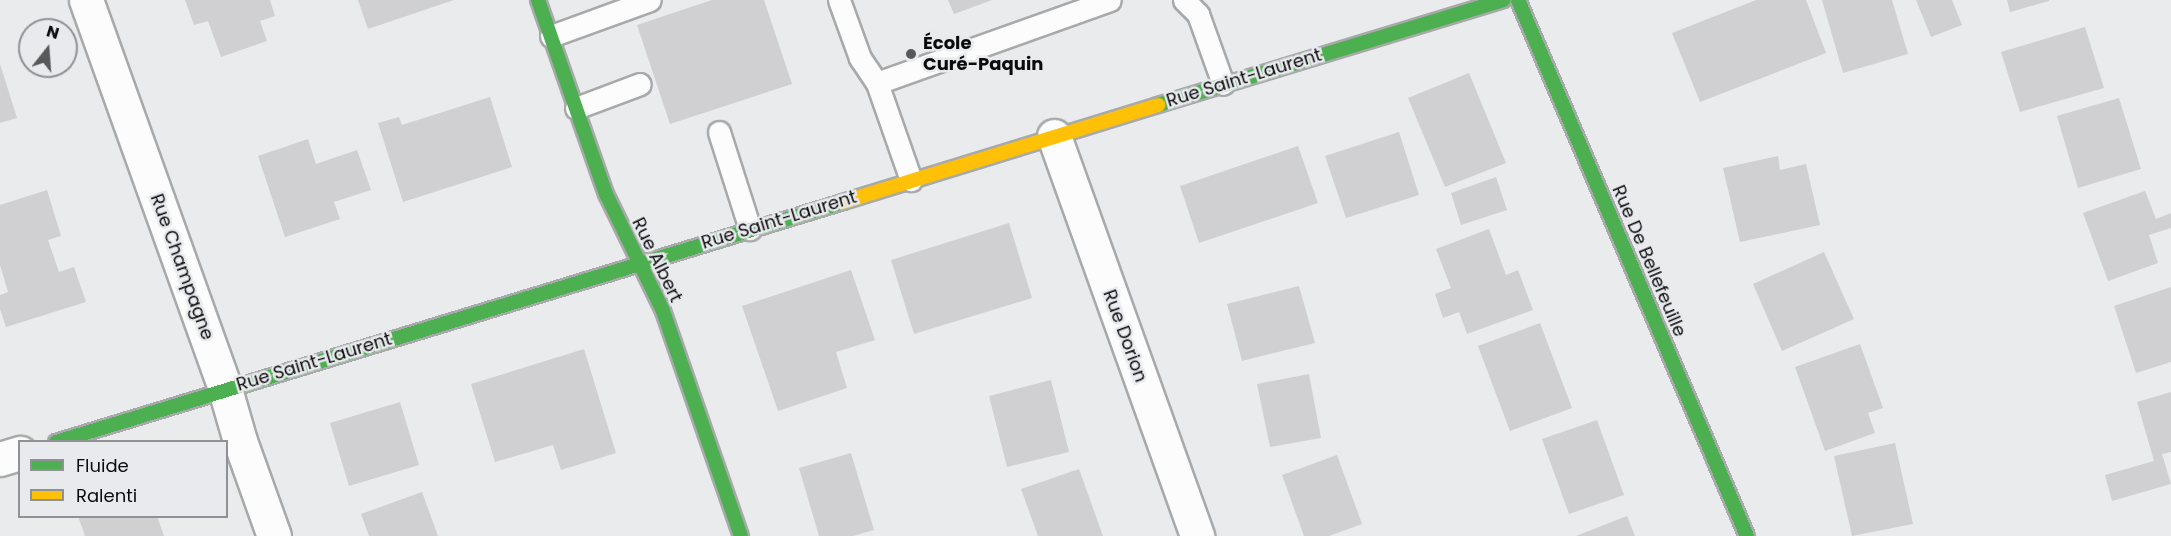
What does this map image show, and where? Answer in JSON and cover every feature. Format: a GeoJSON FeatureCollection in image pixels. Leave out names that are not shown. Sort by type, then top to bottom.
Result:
{"type":"FeatureCollection","features":[{"type":"Feature","properties":{"kind":"street","name":"Rue Champagne"},"geometry":{"type":"LineString","coordinates":[[86,0],[225,389],[240,441],[274,536]]}},
{"type":"Feature","properties":{"kind":"street","name":"Rue Albert"},"geometry":{"type":"LineString","coordinates":[[538,0],[606,194],[663,311],[741,536]]}},
{"type":"Feature","properties":{"kind":"street","name":"Rue Saint-Laurent"},"geometry":{"type":"LineString","coordinates":[[59,440],[1503,0]]}},
{"type":"Feature","properties":{"kind":"street","name":"Rue De Bellefeuille"},"geometry":{"type":"LineString","coordinates":[[1518,0],[1747,536]]}},
{"type":"Feature","properties":{"kind":"street","name":"Rue Dorion"},"geometry":{"type":"LineString","coordinates":[[1054,136],[1197,536]]}},
{"type":"Feature","properties":{"kind":"street"},"geometry":{"type":"LineString","coordinates":[[0,459],[18,454]]}},
{"type":"Feature","properties":{"kind":"lane"},"geometry":{"type":"LineString","coordinates":[[551,36],[650,0]]}},
{"type":"Feature","properties":{"kind":"lane"},"geometry":{"type":"LineString","coordinates":[[839,0],[860,58],[877,83],[911,180]]}},
{"type":"Feature","properties":{"kind":"lane"},"geometry":{"type":"LineString","coordinates":[[877,83],[1110,0]]}},
{"type":"Feature","properties":{"kind":"lane"},"geometry":{"type":"LineString","coordinates":[[1184,0],[1198,14],[1223,84]]}},
{"type":"Feature","properties":{"kind":"lane"},"geometry":{"type":"LineString","coordinates":[[576,108],[640,84]]}},
{"type":"Feature","properties":{"kind":"lane"},"geometry":{"type":"LineString","coordinates":[[719,132],[750,229]]}},
{"type":"Feature","properties":{"kind":"building"},"geometry":{"type":"Polygon","coordinates":[[[185,0],[270,0],[275,16],[260,21],[267,41],[221,57],[208,21],[194,25],[185,0]]]}},
{"type":"Feature","properties":{"kind":"building"},"geometry":{"type":"Polygon","coordinates":[[[358,0],[454,0],[368,29],[358,0]]]}},
{"type":"Feature","properties":{"kind":"building"},"geometry":{"type":"Polygon","coordinates":[[[712,0],[764,0],[792,84],[670,124],[637,25],[712,0]]]}},
{"type":"Feature","properties":{"kind":"building"},"geometry":{"type":"Polygon","coordinates":[[[948,0],[992,0],[954,14],[948,0]]]}},
{"type":"Feature","properties":{"kind":"building"},"geometry":{"type":"Polygon","coordinates":[[[1756,0],[1806,0],[1826,53],[1700,102],[1672,33],[1756,0]]]}},
{"type":"Feature","properties":{"kind":"building"},"geometry":{"type":"Polygon","coordinates":[[[1822,0],[1892,0],[1908,54],[1843,73],[1822,0]]]}},
{"type":"Feature","properties":{"kind":"building"},"geometry":{"type":"Polygon","coordinates":[[[1916,0],[1952,0],[1962,25],[1931,37],[1916,0]]]}},
{"type":"Feature","properties":{"kind":"building"},"geometry":{"type":"Polygon","coordinates":[[[2007,0],[2049,0],[2049,1],[2010,12],[2007,0]]]}},
{"type":"Feature","properties":{"kind":"building"},"geometry":{"type":"Polygon","coordinates":[[[2085,27],[2104,88],[2020,112],[2001,52],[2085,27]]]}},
{"type":"Feature","properties":{"kind":"building"},"geometry":{"type":"Polygon","coordinates":[[[0,64],[17,118],[0,123],[0,64]]]}},
{"type":"Feature","properties":{"kind":"building"},"geometry":{"type":"Polygon","coordinates":[[[1469,73],[1506,163],[1445,187],[1408,98],[1469,73]]]}},
{"type":"Feature","properties":{"kind":"building"},"geometry":{"type":"Polygon","coordinates":[[[490,97],[512,167],[403,202],[378,123],[399,117],[402,125],[490,97]]]}},
{"type":"Feature","properties":{"kind":"building"},"geometry":{"type":"Polygon","coordinates":[[[2119,98],[2141,169],[2078,188],[2057,116],[2119,98]]]}},
{"type":"Feature","properties":{"kind":"building"},"geometry":{"type":"Polygon","coordinates":[[[1399,132],[1419,195],[1346,218],[1325,156],[1399,132]]]}},
{"type":"Feature","properties":{"kind":"building"},"geometry":{"type":"Polygon","coordinates":[[[308,139],[316,164],[357,150],[371,190],[334,202],[340,219],[285,237],[258,156],[308,139]]]}},
{"type":"Feature","properties":{"kind":"building"},"geometry":{"type":"Polygon","coordinates":[[[1298,146],[1318,203],[1199,243],[1180,186],[1298,146]]]}},
{"type":"Feature","properties":{"kind":"building"},"geometry":{"type":"Polygon","coordinates":[[[1778,156],[1780,170],[1806,164],[1820,225],[1740,242],[1723,168],[1778,156]]]}},
{"type":"Feature","properties":{"kind":"building"},"geometry":{"type":"Polygon","coordinates":[[[1496,177],[1507,210],[1461,225],[1451,193],[1496,177]]]}},
{"type":"Feature","properties":{"kind":"building"},"geometry":{"type":"Polygon","coordinates":[[[47,190],[61,236],[48,240],[59,272],[74,267],[86,302],[6,327],[0,309],[0,295],[8,292],[0,265],[0,205],[47,190]]]}},
{"type":"Feature","properties":{"kind":"building"},"geometry":{"type":"Polygon","coordinates":[[[2145,191],[2156,219],[2171,213],[2171,228],[2149,235],[2158,263],[2108,281],[2083,213],[2145,191]]]}},
{"type":"Feature","properties":{"kind":"building"},"geometry":{"type":"Polygon","coordinates":[[[1009,223],[1032,298],[914,334],[891,260],[1009,223]]]}},
{"type":"Feature","properties":{"kind":"building"},"geometry":{"type":"Polygon","coordinates":[[[1489,229],[1506,275],[1518,270],[1533,310],[1467,334],[1459,312],[1443,318],[1435,294],[1451,288],[1436,249],[1489,229]]]}},
{"type":"Feature","properties":{"kind":"building"},"geometry":{"type":"Polygon","coordinates":[[[1824,252],[1854,319],[1782,351],[1753,284],[1824,252]]]}},
{"type":"Feature","properties":{"kind":"building"},"geometry":{"type":"Polygon","coordinates":[[[851,270],[875,340],[836,352],[847,388],[778,411],[742,306],[851,270]]]}},
{"type":"Feature","properties":{"kind":"building"},"geometry":{"type":"Polygon","coordinates":[[[1299,286],[1315,343],[1242,361],[1227,304],[1299,286]]]}},
{"type":"Feature","properties":{"kind":"building"},"geometry":{"type":"Polygon","coordinates":[[[2171,287],[2171,362],[2136,373],[2114,306],[2171,287]]]}},
{"type":"Feature","properties":{"kind":"building"},"geometry":{"type":"Polygon","coordinates":[[[1540,323],[1572,408],[1510,431],[1478,346],[1540,323]]]}},
{"type":"Feature","properties":{"kind":"building"},"geometry":{"type":"Polygon","coordinates":[[[1860,344],[1883,408],[1868,413],[1875,433],[1825,451],[1795,367],[1860,344]]]}},
{"type":"Feature","properties":{"kind":"building"},"geometry":{"type":"Polygon","coordinates":[[[584,349],[616,453],[561,470],[553,445],[495,462],[471,384],[584,349]]]}},
{"type":"Feature","properties":{"kind":"building"},"geometry":{"type":"Polygon","coordinates":[[[1309,374],[1321,438],[1270,447],[1257,384],[1309,374]]]}},
{"type":"Feature","properties":{"kind":"building"},"geometry":{"type":"Polygon","coordinates":[[[1051,380],[1069,452],[1007,467],[989,396],[1051,380]]]}},
{"type":"Feature","properties":{"kind":"building"},"geometry":{"type":"Polygon","coordinates":[[[2171,392],[2171,452],[2162,454],[2171,484],[2112,501],[2105,475],[2154,461],[2137,402],[2171,392]]]}},
{"type":"Feature","properties":{"kind":"building"},"geometry":{"type":"Polygon","coordinates":[[[400,402],[419,465],[349,486],[330,423],[400,402]]]}},
{"type":"Feature","properties":{"kind":"building"},"geometry":{"type":"Polygon","coordinates":[[[1597,420],[1624,495],[1569,514],[1542,439],[1597,420]]]}},
{"type":"Feature","properties":{"kind":"building"},"geometry":{"type":"Polygon","coordinates":[[[1895,443],[1913,524],[1852,536],[1834,456],[1895,443]]]}},
{"type":"Feature","properties":{"kind":"building"},"geometry":{"type":"Polygon","coordinates":[[[851,453],[874,530],[853,536],[819,536],[799,468],[851,453]]]}},
{"type":"Feature","properties":{"kind":"building"},"geometry":{"type":"Polygon","coordinates":[[[1337,455],[1362,524],[1329,536],[1304,536],[1282,475],[1337,455]]]}},
{"type":"Feature","properties":{"kind":"building"},"geometry":{"type":"Polygon","coordinates":[[[1079,469],[1103,536],[1038,536],[1021,489],[1079,469]]]}},
{"type":"Feature","properties":{"kind":"building"},"geometry":{"type":"Polygon","coordinates":[[[422,492],[438,536],[369,536],[361,514],[422,492]]]}},
{"type":"Feature","properties":{"kind":"building"},"geometry":{"type":"Polygon","coordinates":[[[1627,516],[1635,536],[1576,536],[1627,516]]]}},
{"type":"Feature","properties":{"kind":"building"},"geometry":{"type":"Polygon","coordinates":[[[79,518],[158,518],[164,536],[85,536],[79,518]]]}},
{"type":"Feature","properties":{"kind":"traffic: fast"},"geometry":{"type":"LineString","coordinates":[[538,0],[606,194],[663,311],[741,536]]}},
{"type":"Feature","properties":{"kind":"traffic: fast"},"geometry":{"type":"LineString","coordinates":[[1158,105],[1503,0]]}},
{"type":"Feature","properties":{"kind":"traffic: fast"},"geometry":{"type":"LineString","coordinates":[[1518,0],[1747,536]]}},
{"type":"Feature","properties":{"kind":"traffic: fast"},"geometry":{"type":"LineString","coordinates":[[63,440],[843,202]]}},
{"type":"Feature","properties":{"kind":"traffic: slow"},"geometry":{"type":"LineString","coordinates":[[843,202],[1158,105]]}},
{"type":"Feature","properties":{"kind":"place","name":"École Curé-Paquin"},"geometry":{"type":"Point","coordinates":[911,54]}}]}
